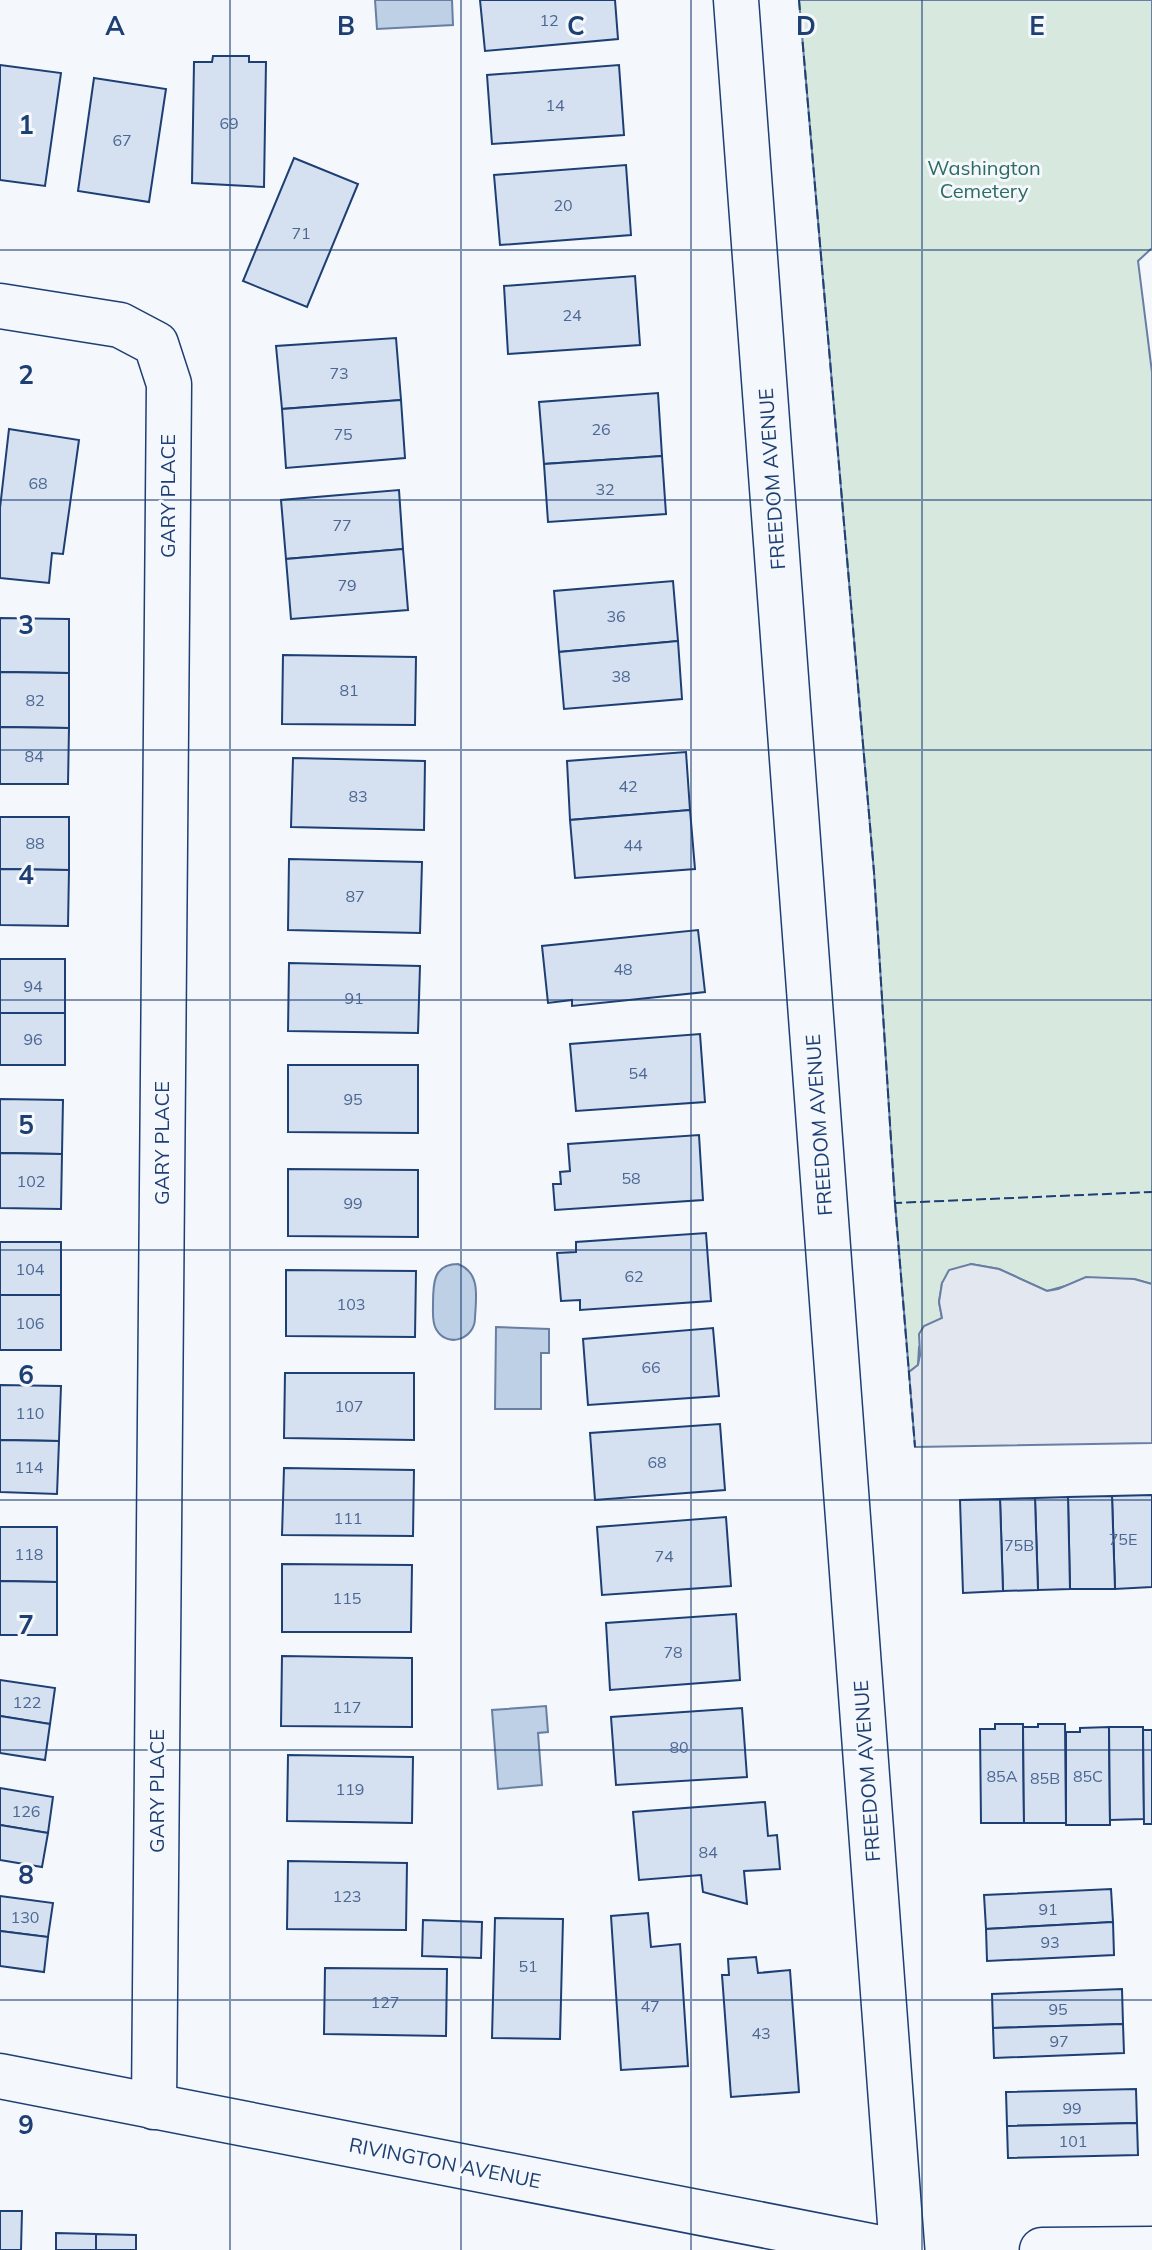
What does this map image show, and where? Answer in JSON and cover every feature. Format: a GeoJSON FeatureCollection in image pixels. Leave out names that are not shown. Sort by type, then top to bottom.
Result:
{"type":"FeatureCollection","features":[{"type":"Feature","properties":{"kind":"street","name":"FREEDOM AVENUE"},"geometry":{"type":"LineString","coordinates":[[736,0],[902,2250]]}},
{"type":"Feature","properties":{"kind":"street","name":"GARY PLACE"},"geometry":{"type":"LineString","coordinates":[[0,306],[120,325],[156,344],[169,384],[154,2107]]}},
{"type":"Feature","properties":{"kind":"street","name":"RIVINGTON AVENUE"},"geometry":{"type":"LineString","coordinates":[[0,2076],[891,2250]]}},
{"type":"Feature","properties":{"kind":"street"},"geometry":{"type":"LineString","coordinates":[[1042,2250],[1152,2249]]}},
{"type":"Feature","properties":{"kind":"green space","name":"Washington Cemetery"},"geometry":{"type":"Polygon","coordinates":[[[799,0],[1152,0],[1152,248],[1138,261],[1152,372],[1152,1284],[1134,1279],[1069,1285],[1047,1291],[999,1269],[971,1264],[942,1283],[939,1302],[942,1318],[919,1347],[918,1365],[909,1372],[874,872],[799,0]]]}},
{"type":"Feature","properties":{"kind":"shaded area"},"geometry":{"type":"Polygon","coordinates":[[[971,1264],[999,1269],[1047,1291],[1086,1277],[1134,1279],[1152,1284],[1152,1443],[915,1447],[909,1372],[918,1365],[919,1334],[924,1326],[942,1318],[939,1302],[942,1283],[949,1270],[971,1264]]]}},
{"type":"Feature","properties":{"kind":"water"},"geometry":{"type":"Polygon","coordinates":[[[375,0],[452,0],[453,25],[377,29],[375,0]]]}},
{"type":"Feature","properties":{"kind":"water"},"geometry":{"type":"Polygon","coordinates":[[[458,1264],[470,1273],[476,1286],[475,1318],[466,1336],[453,1340],[441,1335],[435,1326],[433,1289],[439,1271],[458,1264]]]}},
{"type":"Feature","properties":{"kind":"water"},"geometry":{"type":"Polygon","coordinates":[[[496,1327],[549,1329],[549,1353],[541,1353],[541,1409],[495,1409],[496,1327]]]}},
{"type":"Feature","properties":{"kind":"water"},"geometry":{"type":"Polygon","coordinates":[[[546,1706],[548,1732],[538,1733],[542,1785],[498,1789],[492,1710],[546,1706]]]}},
{"type":"Feature","properties":{"kind":"building"},"geometry":{"type":"Polygon","coordinates":[[[480,0],[615,0],[618,39],[485,51],[480,0]]]}},
{"type":"Feature","properties":{"kind":"building"},"geometry":{"type":"Polygon","coordinates":[[[213,56],[249,56],[249,62],[266,62],[264,187],[192,183],[194,62],[212,62],[213,56]]]}},
{"type":"Feature","properties":{"kind":"building"},"geometry":{"type":"Polygon","coordinates":[[[0,65],[61,73],[45,186],[0,180],[0,65]]]}},
{"type":"Feature","properties":{"kind":"building"},"geometry":{"type":"Polygon","coordinates":[[[619,65],[624,135],[492,144],[487,75],[619,65]]]}},
{"type":"Feature","properties":{"kind":"building"},"geometry":{"type":"Polygon","coordinates":[[[94,78],[166,89],[149,202],[78,191],[94,78]]]}},
{"type":"Feature","properties":{"kind":"building"},"geometry":{"type":"Polygon","coordinates":[[[294,158],[358,184],[307,307],[243,281],[294,158]]]}},
{"type":"Feature","properties":{"kind":"building"},"geometry":{"type":"Polygon","coordinates":[[[626,165],[631,235],[500,245],[494,175],[626,165]]]}},
{"type":"Feature","properties":{"kind":"building"},"geometry":{"type":"Polygon","coordinates":[[[635,276],[640,345],[508,354],[504,286],[635,276]]]}},
{"type":"Feature","properties":{"kind":"building"},"geometry":{"type":"Polygon","coordinates":[[[396,338],[401,400],[282,409],[276,346],[396,338]]]}},
{"type":"Feature","properties":{"kind":"building"},"geometry":{"type":"Polygon","coordinates":[[[658,393],[662,456],[544,464],[539,402],[658,393]]]}},
{"type":"Feature","properties":{"kind":"building"},"geometry":{"type":"Polygon","coordinates":[[[401,400],[405,458],[286,468],[282,409],[401,400]]]}},
{"type":"Feature","properties":{"kind":"building"},"geometry":{"type":"Polygon","coordinates":[[[9,429],[79,440],[63,554],[52,553],[49,583],[0,578],[0,508],[9,429]]]}},
{"type":"Feature","properties":{"kind":"building"},"geometry":{"type":"Polygon","coordinates":[[[662,456],[666,514],[548,522],[544,464],[662,456]]]}},
{"type":"Feature","properties":{"kind":"building"},"geometry":{"type":"Polygon","coordinates":[[[399,490],[403,549],[286,559],[281,500],[399,490]]]}},
{"type":"Feature","properties":{"kind":"building"},"geometry":{"type":"Polygon","coordinates":[[[403,549],[408,610],[291,619],[286,559],[403,549]]]}},
{"type":"Feature","properties":{"kind":"building"},"geometry":{"type":"Polygon","coordinates":[[[673,581],[678,641],[559,652],[554,591],[673,581]]]}},
{"type":"Feature","properties":{"kind":"building"},"geometry":{"type":"Polygon","coordinates":[[[0,618],[69,619],[69,673],[0,672],[0,618]]]}},
{"type":"Feature","properties":{"kind":"building"},"geometry":{"type":"Polygon","coordinates":[[[678,641],[682,699],[564,709],[559,652],[678,641]]]}},
{"type":"Feature","properties":{"kind":"building"},"geometry":{"type":"Polygon","coordinates":[[[283,655],[416,657],[415,725],[282,724],[283,655]]]}},
{"type":"Feature","properties":{"kind":"building"},"geometry":{"type":"Polygon","coordinates":[[[0,672],[69,673],[69,728],[0,727],[0,672]]]}},
{"type":"Feature","properties":{"kind":"building"},"geometry":{"type":"Polygon","coordinates":[[[0,727],[69,728],[68,784],[0,784],[0,727]]]}},
{"type":"Feature","properties":{"kind":"building"},"geometry":{"type":"Polygon","coordinates":[[[686,752],[690,810],[570,820],[567,761],[686,752]]]}},
{"type":"Feature","properties":{"kind":"building"},"geometry":{"type":"Polygon","coordinates":[[[293,758],[425,761],[424,830],[291,827],[293,758]]]}},
{"type":"Feature","properties":{"kind":"building"},"geometry":{"type":"Polygon","coordinates":[[[690,810],[695,869],[575,878],[570,820],[690,810]]]}},
{"type":"Feature","properties":{"kind":"building"},"geometry":{"type":"Polygon","coordinates":[[[0,817],[69,817],[69,870],[0,869],[0,817]]]}},
{"type":"Feature","properties":{"kind":"building"},"geometry":{"type":"Polygon","coordinates":[[[289,859],[422,862],[420,933],[288,930],[289,859]]]}},
{"type":"Feature","properties":{"kind":"building"},"geometry":{"type":"Polygon","coordinates":[[[0,869],[69,870],[68,926],[0,925],[0,869]]]}},
{"type":"Feature","properties":{"kind":"building"},"geometry":{"type":"Polygon","coordinates":[[[698,930],[705,992],[572,1006],[572,1000],[548,1003],[542,946],[698,930]]]}},
{"type":"Feature","properties":{"kind":"building"},"geometry":{"type":"Polygon","coordinates":[[[0,959],[65,959],[65,1013],[0,1013],[0,959]]]}},
{"type":"Feature","properties":{"kind":"building"},"geometry":{"type":"Polygon","coordinates":[[[289,963],[420,966],[418,1033],[288,1031],[289,963]]]}},
{"type":"Feature","properties":{"kind":"building"},"geometry":{"type":"Polygon","coordinates":[[[0,1013],[65,1013],[65,1065],[0,1065],[0,1013]]]}},
{"type":"Feature","properties":{"kind":"building"},"geometry":{"type":"Polygon","coordinates":[[[700,1034],[705,1102],[576,1111],[570,1044],[700,1034]]]}},
{"type":"Feature","properties":{"kind":"building"},"geometry":{"type":"Polygon","coordinates":[[[288,1065],[418,1065],[418,1133],[288,1132],[288,1065]]]}},
{"type":"Feature","properties":{"kind":"building"},"geometry":{"type":"Polygon","coordinates":[[[0,1099],[63,1100],[62,1154],[0,1153],[0,1099]]]}},
{"type":"Feature","properties":{"kind":"building"},"geometry":{"type":"Polygon","coordinates":[[[699,1135],[703,1200],[555,1210],[553,1184],[561,1184],[560,1172],[570,1171],[568,1144],[699,1135]]]}},
{"type":"Feature","properties":{"kind":"building"},"geometry":{"type":"Polygon","coordinates":[[[0,1153],[62,1154],[61,1209],[0,1208],[0,1153]]]}},
{"type":"Feature","properties":{"kind":"building"},"geometry":{"type":"Polygon","coordinates":[[[288,1169],[418,1170],[418,1237],[288,1236],[288,1169]]]}},
{"type":"Feature","properties":{"kind":"building"},"geometry":{"type":"Polygon","coordinates":[[[706,1233],[711,1301],[580,1310],[580,1300],[561,1301],[557,1253],[576,1252],[576,1242],[706,1233]]]}},
{"type":"Feature","properties":{"kind":"building"},"geometry":{"type":"Polygon","coordinates":[[[0,1242],[61,1242],[61,1295],[0,1295],[0,1242]]]}},
{"type":"Feature","properties":{"kind":"building"},"geometry":{"type":"Polygon","coordinates":[[[286,1270],[416,1271],[415,1337],[286,1336],[286,1270]]]}},
{"type":"Feature","properties":{"kind":"building"},"geometry":{"type":"Polygon","coordinates":[[[0,1295],[61,1295],[61,1350],[0,1350],[0,1295]]]}},
{"type":"Feature","properties":{"kind":"building"},"geometry":{"type":"Polygon","coordinates":[[[713,1328],[719,1396],[588,1405],[583,1339],[713,1328]]]}},
{"type":"Feature","properties":{"kind":"building"},"geometry":{"type":"Polygon","coordinates":[[[285,1373],[414,1373],[414,1440],[284,1438],[285,1373]]]}},
{"type":"Feature","properties":{"kind":"building"},"geometry":{"type":"Polygon","coordinates":[[[0,1385],[61,1386],[59,1441],[0,1440],[0,1385]]]}},
{"type":"Feature","properties":{"kind":"building"},"geometry":{"type":"Polygon","coordinates":[[[720,1424],[725,1490],[595,1500],[590,1433],[720,1424]]]}},
{"type":"Feature","properties":{"kind":"building"},"geometry":{"type":"Polygon","coordinates":[[[0,1440],[59,1441],[57,1494],[0,1492],[0,1440]]]}},
{"type":"Feature","properties":{"kind":"building"},"geometry":{"type":"Polygon","coordinates":[[[284,1468],[414,1470],[413,1536],[282,1535],[284,1468]]]}},
{"type":"Feature","properties":{"kind":"building"},"geometry":{"type":"Polygon","coordinates":[[[1152,1495],[1152,1587],[1115,1589],[1112,1496],[1152,1495]]]}},
{"type":"Feature","properties":{"kind":"building"},"geometry":{"type":"Polygon","coordinates":[[[1112,1496],[1115,1589],[1070,1589],[1068,1497],[1112,1496]]]}},
{"type":"Feature","properties":{"kind":"building"},"geometry":{"type":"Polygon","coordinates":[[[1068,1497],[1070,1589],[1038,1590],[1035,1498],[1068,1497]]]}},
{"type":"Feature","properties":{"kind":"building"},"geometry":{"type":"Polygon","coordinates":[[[1035,1498],[1038,1590],[1003,1591],[1000,1499],[1035,1498]]]}},
{"type":"Feature","properties":{"kind":"building"},"geometry":{"type":"Polygon","coordinates":[[[1000,1499],[1003,1591],[963,1593],[960,1500],[1000,1499]]]}},
{"type":"Feature","properties":{"kind":"building"},"geometry":{"type":"Polygon","coordinates":[[[726,1517],[731,1586],[602,1595],[597,1527],[726,1517]]]}},
{"type":"Feature","properties":{"kind":"building"},"geometry":{"type":"Polygon","coordinates":[[[0,1527],[57,1527],[57,1582],[0,1581],[0,1527]]]}},
{"type":"Feature","properties":{"kind":"building"},"geometry":{"type":"Polygon","coordinates":[[[282,1564],[412,1565],[411,1632],[282,1632],[282,1564]]]}},
{"type":"Feature","properties":{"kind":"building"},"geometry":{"type":"Polygon","coordinates":[[[0,1581],[57,1582],[57,1635],[0,1635],[0,1581]]]}},
{"type":"Feature","properties":{"kind":"building"},"geometry":{"type":"Polygon","coordinates":[[[736,1614],[740,1680],[610,1690],[606,1623],[736,1614]]]}},
{"type":"Feature","properties":{"kind":"building"},"geometry":{"type":"Polygon","coordinates":[[[282,1656],[412,1658],[412,1727],[281,1726],[282,1656]]]}},
{"type":"Feature","properties":{"kind":"building"},"geometry":{"type":"Polygon","coordinates":[[[0,1680],[55,1688],[50,1724],[0,1716],[0,1680]]]}},
{"type":"Feature","properties":{"kind":"building"},"geometry":{"type":"Polygon","coordinates":[[[742,1708],[747,1777],[616,1785],[611,1717],[742,1708]]]}},
{"type":"Feature","properties":{"kind":"building"},"geometry":{"type":"Polygon","coordinates":[[[0,1716],[50,1724],[45,1760],[0,1753],[0,1716]]]}},
{"type":"Feature","properties":{"kind":"building"},"geometry":{"type":"Polygon","coordinates":[[[995,1724],[1023,1724],[1024,1823],[981,1823],[980,1729],[995,1729],[995,1724]]]}},
{"type":"Feature","properties":{"kind":"building"},"geometry":{"type":"Polygon","coordinates":[[[1038,1724],[1065,1724],[1066,1823],[1024,1823],[1023,1727],[1038,1727],[1038,1724]]]}},
{"type":"Feature","properties":{"kind":"building"},"geometry":{"type":"Polygon","coordinates":[[[1109,1727],[1110,1825],[1066,1825],[1066,1732],[1109,1727]]]}},
{"type":"Feature","properties":{"kind":"building"},"geometry":{"type":"Polygon","coordinates":[[[1109,1727],[1143,1727],[1144,1819],[1110,1820],[1109,1727]]]}},
{"type":"Feature","properties":{"kind":"building"},"geometry":{"type":"Polygon","coordinates":[[[1143,1730],[1152,1730],[1152,1824],[1144,1824],[1143,1730]]]}},
{"type":"Feature","properties":{"kind":"building"},"geometry":{"type":"Polygon","coordinates":[[[288,1755],[413,1757],[412,1823],[287,1821],[288,1755]]]}},
{"type":"Feature","properties":{"kind":"building"},"geometry":{"type":"Polygon","coordinates":[[[0,1788],[53,1797],[48,1833],[0,1825],[0,1788]]]}},
{"type":"Feature","properties":{"kind":"building"},"geometry":{"type":"Polygon","coordinates":[[[765,1802],[768,1836],[777,1835],[780,1869],[744,1871],[747,1904],[703,1892],[701,1875],[639,1880],[633,1812],[765,1802]]]}},
{"type":"Feature","properties":{"kind":"building"},"geometry":{"type":"Polygon","coordinates":[[[0,1825],[48,1833],[42,1867],[0,1860],[0,1825]]]}},
{"type":"Feature","properties":{"kind":"building"},"geometry":{"type":"Polygon","coordinates":[[[288,1861],[407,1863],[406,1930],[287,1929],[288,1861]]]}},
{"type":"Feature","properties":{"kind":"building"},"geometry":{"type":"Polygon","coordinates":[[[1111,1889],[1113,1922],[986,1929],[984,1895],[1111,1889]]]}},
{"type":"Feature","properties":{"kind":"building"},"geometry":{"type":"Polygon","coordinates":[[[0,1896],[53,1903],[48,1937],[0,1931],[0,1896]]]}},
{"type":"Feature","properties":{"kind":"building"},"geometry":{"type":"Polygon","coordinates":[[[648,1913],[651,1947],[680,1944],[688,2066],[621,2070],[611,1916],[648,1913]]]}},
{"type":"Feature","properties":{"kind":"building"},"geometry":{"type":"Polygon","coordinates":[[[495,1918],[563,1919],[560,2039],[492,2038],[495,1918]]]}},
{"type":"Feature","properties":{"kind":"building"},"geometry":{"type":"Polygon","coordinates":[[[423,1920],[482,1922],[481,1958],[422,1956],[423,1920]]]}},
{"type":"Feature","properties":{"kind":"building"},"geometry":{"type":"Polygon","coordinates":[[[1113,1922],[1114,1955],[987,1961],[986,1929],[1113,1922]]]}},
{"type":"Feature","properties":{"kind":"building"},"geometry":{"type":"Polygon","coordinates":[[[0,1931],[48,1937],[44,1972],[0,1966],[0,1931]]]}},
{"type":"Feature","properties":{"kind":"building"},"geometry":{"type":"Polygon","coordinates":[[[756,1957],[758,1973],[790,1970],[799,2092],[731,2097],[722,1975],[729,1975],[728,1959],[756,1957]]]}},
{"type":"Feature","properties":{"kind":"building"},"geometry":{"type":"Polygon","coordinates":[[[325,1968],[447,1969],[446,2036],[324,2034],[325,1968]]]}},
{"type":"Feature","properties":{"kind":"building"},"geometry":{"type":"Polygon","coordinates":[[[1122,1989],[1123,2024],[993,2028],[992,1994],[1122,1989]]]}},
{"type":"Feature","properties":{"kind":"building"},"geometry":{"type":"Polygon","coordinates":[[[1123,2024],[1124,2053],[994,2058],[993,2028],[1123,2024]]]}},
{"type":"Feature","properties":{"kind":"building"},"geometry":{"type":"Polygon","coordinates":[[[1136,2089],[1137,2123],[1007,2126],[1006,2092],[1136,2089]]]}},
{"type":"Feature","properties":{"kind":"building"},"geometry":{"type":"Polygon","coordinates":[[[1137,2123],[1138,2155],[1008,2158],[1007,2126],[1137,2123]]]}},
{"type":"Feature","properties":{"kind":"building"},"geometry":{"type":"Polygon","coordinates":[[[0,2211],[22,2211],[21,2250],[0,2250],[0,2211]]]}},
{"type":"Feature","properties":{"kind":"building"},"geometry":{"type":"Polygon","coordinates":[[[56,2233],[96,2234],[96,2250],[56,2250],[56,2233]]]}},
{"type":"Feature","properties":{"kind":"building"},"geometry":{"type":"Polygon","coordinates":[[[96,2234],[136,2235],[136,2250],[96,2250],[96,2234]]]}},
{"type":"Feature","properties":{"kind":"fence"},"geometry":{"type":"LineString","coordinates":[[799,0],[874,872],[895,1203],[1152,1192]]}},
{"type":"Feature","properties":{"kind":"fence"},"geometry":{"type":"LineString","coordinates":[[895,1203],[915,1447]]}}]}
